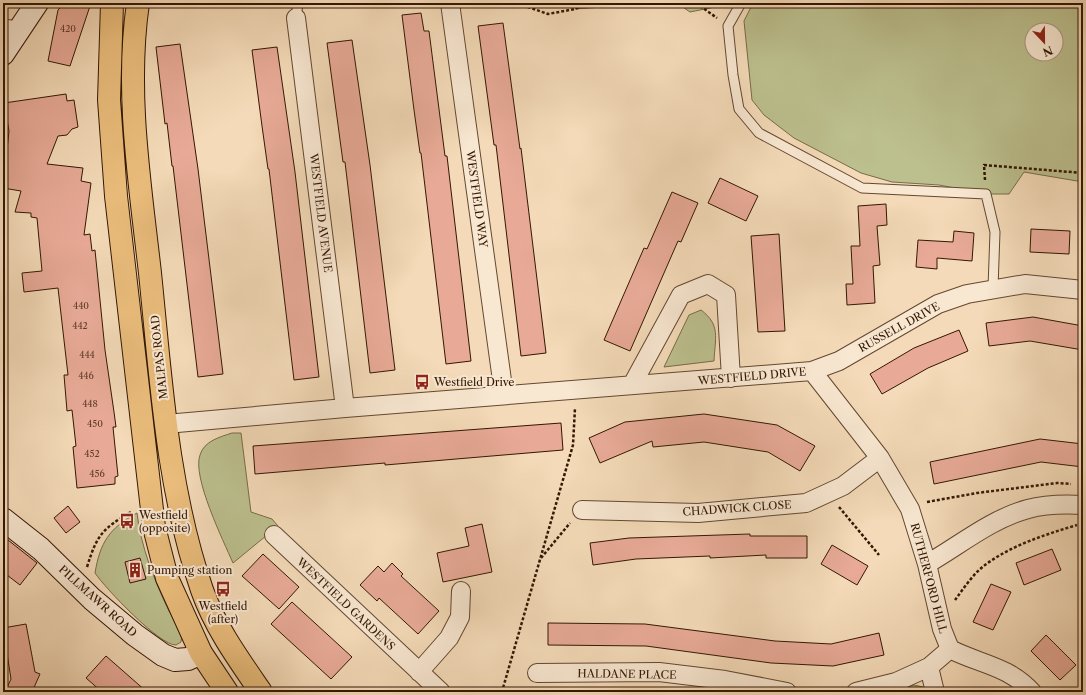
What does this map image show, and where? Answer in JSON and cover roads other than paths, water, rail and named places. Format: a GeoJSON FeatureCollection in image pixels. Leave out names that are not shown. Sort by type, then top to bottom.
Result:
{"type":"FeatureCollection","features":[{"type":"Feature","properties":{"kind":"main road"},"geometry":{"type":"LineString","coordinates":[[112,3],[109,100],[116,189],[154,527],[167,578],[201,653],[227,692]]}},
{"type":"Feature","properties":{"kind":"main road","name":"MALPAS ROAD"},"geometry":{"type":"LineString","coordinates":[[138,3],[134,30],[134,128],[166,424],[186,537],[203,592],[229,644],[261,692]]}},
{"type":"Feature","properties":{"kind":"street"},"geometry":{"type":"LineString","coordinates":[[3,54],[11,28],[37,3]]}},
{"type":"Feature","properties":{"kind":"street","name":"WESTFIELD WAY"},"geometry":{"type":"LineString","coordinates":[[450,3],[504,395]]}},
{"type":"Feature","properties":{"kind":"street","name":"WESTFIELD AVENUE"},"geometry":{"type":"LineString","coordinates":[[297,10],[345,408]]}},
{"type":"Feature","properties":{"kind":"street"},"geometry":{"type":"LineString","coordinates":[[632,385],[682,295],[708,284],[726,295],[731,378]]}},
{"type":"Feature","properties":{"kind":"street","name":"RUSSELL DRIVE"},"geometry":{"type":"LineString","coordinates":[[812,371],[839,361],[938,304],[967,294],[993,288],[1024,284],[1083,290]]}},
{"type":"Feature","properties":{"kind":"street","name":"WESTFIELD DRIVE"},"geometry":{"type":"LineString","coordinates":[[166,424],[576,389],[812,371]]}},
{"type":"Feature","properties":{"kind":"street","name":"RUTHERFORD HILL"},"geometry":{"type":"LineString","coordinates":[[812,371],[880,458],[910,509],[927,564],[942,629],[950,649]]}},
{"type":"Feature","properties":{"kind":"street","name":"CHADWICK CLOSE"},"geometry":{"type":"LineString","coordinates":[[582,510],[698,512],[806,504],[843,486],[880,458]]}},
{"type":"Feature","properties":{"kind":"street"},"geometry":{"type":"LineString","coordinates":[[927,564],[993,522],[1027,509],[1058,504],[1083,505]]}},
{"type":"Feature","properties":{"kind":"street","name":"PILLMAWR ROAD"},"geometry":{"type":"LineString","coordinates":[[3,519],[41,549],[92,599],[135,635],[163,655],[175,660],[188,659],[201,653]]}},
{"type":"Feature","properties":{"kind":"street","name":"WESTFIELD GARDENS"},"geometry":{"type":"LineString","coordinates":[[274,535],[441,692]]}},
{"type":"Feature","properties":{"kind":"street"},"geometry":{"type":"LineString","coordinates":[[419,672],[449,638],[460,617],[460,591]]}},
{"type":"Feature","properties":{"kind":"street"},"geometry":{"type":"LineString","coordinates":[[856,692],[896,682],[929,667],[950,649],[961,655],[996,666],[1012,676],[1032,692]]}},
{"type":"Feature","properties":{"kind":"street"},"geometry":{"type":"LineString","coordinates":[[929,667],[935,692]]}},
{"type":"Feature","properties":{"kind":"street","name":"HALDANE PLACE"},"geometry":{"type":"LineString","coordinates":[[537,673],[658,672],[725,680],[787,692]]}},
{"type":"Feature","properties":{"kind":"lane"},"geometry":{"type":"LineString","coordinates":[[741,3],[728,26],[733,75],[739,108],[759,133],[862,188],[986,194],[995,232],[993,288]]}},
{"type":"Feature","properties":{"kind":"place","name":"Westfield Drive"},"geometry":{"type":"Point","coordinates":[422,382]}},
{"type":"Feature","properties":{"kind":"place","name":"Westfield (opposite)"},"geometry":{"type":"Point","coordinates":[127,521]}},
{"type":"Feature","properties":{"kind":"place","name":"Pumping station"},"geometry":{"type":"Point","coordinates":[135,570]}},
{"type":"Feature","properties":{"kind":"place","name":"Westfield (after)"},"geometry":{"type":"Point","coordinates":[223,589]}}]}
